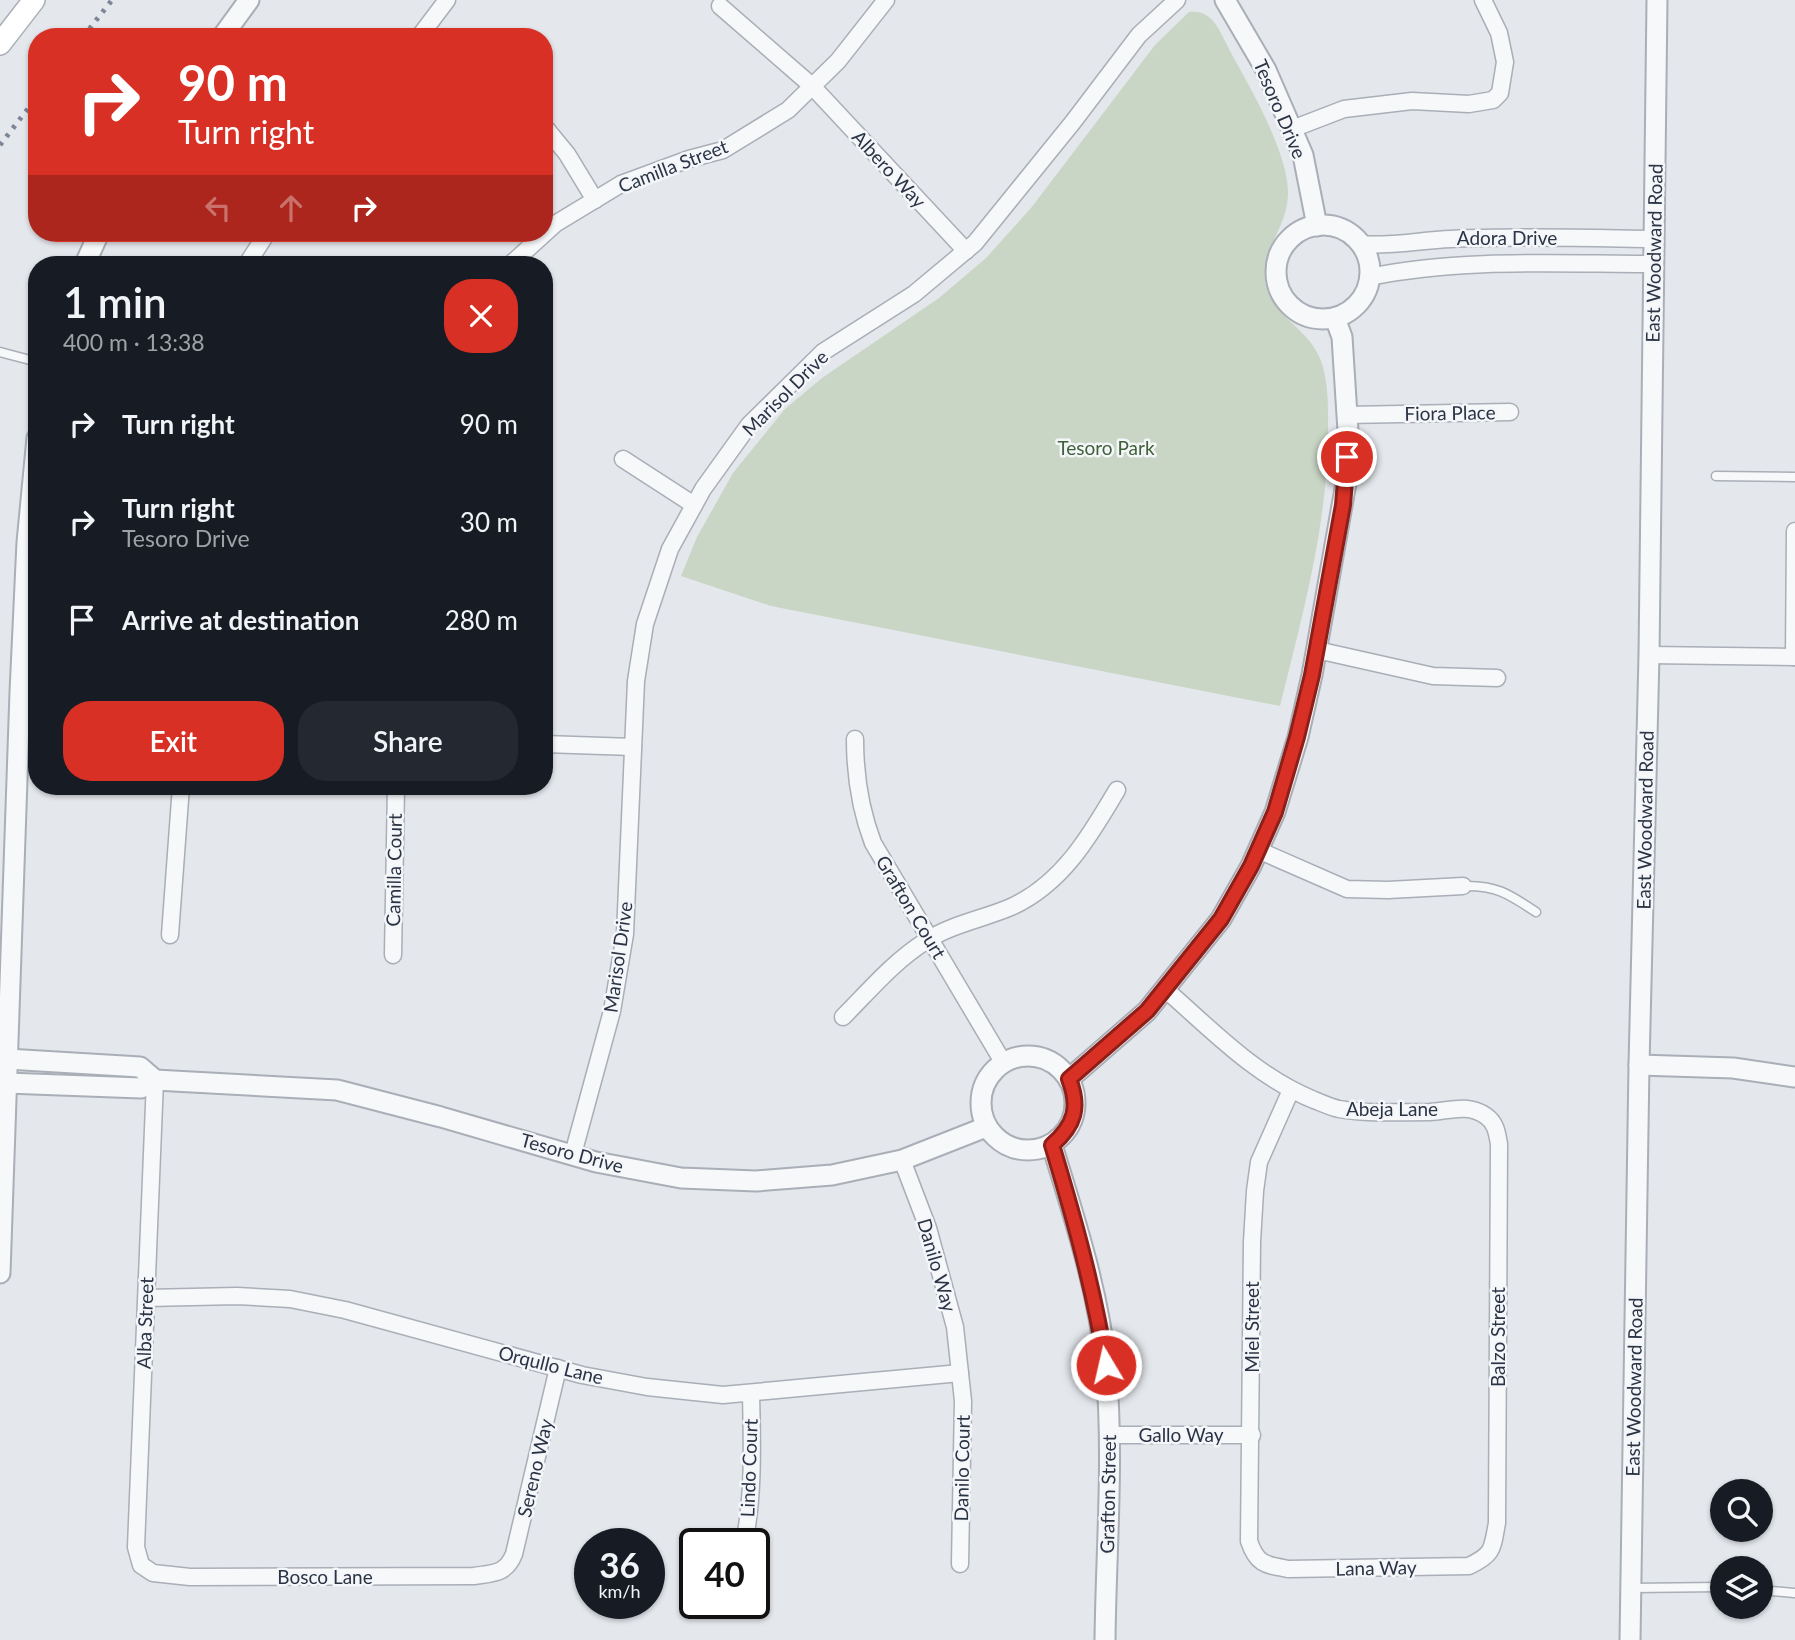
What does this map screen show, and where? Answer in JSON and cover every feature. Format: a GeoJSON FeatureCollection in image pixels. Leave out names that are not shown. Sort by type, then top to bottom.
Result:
{"type":"FeatureCollection","features":[{"type":"Feature","properties":{"kind":"main road"},"geometry":{"type":"LineString","coordinates":[[0,44],[34,0]]}},
{"type":"Feature","properties":{"kind":"street"},"geometry":{"type":"LineString","coordinates":[[229,28],[249,0]]}},
{"type":"Feature","properties":{"kind":"street"},"geometry":{"type":"LineString","coordinates":[[431,28],[447,0]]}},
{"type":"Feature","properties":{"kind":"street","name":"Camilla Street"},"geometry":{"type":"LineString","coordinates":[[553,227],[621,184],[689,159],[723,150],[788,110],[838,61],[886,0]]}},
{"type":"Feature","properties":{"kind":"street","name":"Marisol Drive"},"geometry":{"type":"LineString","coordinates":[[573,1154],[612,1011],[625,934],[636,681],[645,624],[670,549],[703,489],[749,425],[823,352],[914,294],[975,243],[1073,122],[1139,34],[1177,0]]}},
{"type":"Feature","properties":{"kind":"street","name":"Tesoro Drive"},"geometry":{"type":"LineString","coordinates":[[1225,0],[1266,71],[1303,155],[1317,226]]}},
{"type":"Feature","properties":{"kind":"street"},"geometry":{"type":"LineString","coordinates":[[1292,129],[1344,109],[1412,101],[1469,104],[1493,100],[1500,93],[1505,62],[1499,33],[1483,0]]}},
{"type":"Feature","properties":{"kind":"street","name":"East Woodward Road"},"geometry":{"type":"LineString","coordinates":[[1630,1640],[1649,655],[1657,0]]}},
{"type":"Feature","properties":{"kind":"street","name":"Albero Way"},"geometry":{"type":"LineString","coordinates":[[720,6],[812,86],[966,251]]}},
{"type":"Feature","properties":{"kind":"street"},"geometry":{"type":"LineString","coordinates":[[553,137],[567,154],[595,200]]}},
{"type":"Feature","properties":{"kind":"street"},"geometry":{"type":"LineString","coordinates":[[1317,226],[1341,229],[1360,244],[1366,254],[1369,277],[1366,291],[1348,312],[1335,318],[1320,319],[1298,312],[1282,295],[1276,266],[1285,245],[1302,230],[1317,226]]}},
{"type":"Feature","properties":{"kind":"street","name":"Adora Drive"},"geometry":{"type":"LineString","coordinates":[[1360,244],[1380,246],[1488,238],[1654,239]]}},
{"type":"Feature","properties":{"kind":"street","name":"Camilla Street"},"geometry":{"type":"LineString","coordinates":[[520,256],[536,242]]}},
{"type":"Feature","properties":{"kind":"street","name":"Adora Drive"},"geometry":{"type":"LineString","coordinates":[[1369,277],[1398,271],[1490,264],[1654,264]]}},
{"type":"Feature","properties":{"kind":"street"},"geometry":{"type":"LineString","coordinates":[[1069,1079],[1147,1011],[1221,919],[1275,812],[1294,749],[1317,650],[1346,483],[1347,415],[1342,337],[1335,318]]}},
{"type":"Feature","properties":{"kind":"street","name":"Fiora Place"},"geometry":{"type":"LineString","coordinates":[[1347,415],[1510,412]]}},
{"type":"Feature","properties":{"kind":"street"},"geometry":{"type":"LineString","coordinates":[[623,459],[694,505]]}},
{"type":"Feature","properties":{"kind":"street"},"geometry":{"type":"LineString","coordinates":[[1649,655],[1794,657],[1795,531]]}},
{"type":"Feature","properties":{"kind":"street"},"geometry":{"type":"LineString","coordinates":[[0,1273],[3,1083],[28,532]]}},
{"type":"Feature","properties":{"kind":"street"},"geometry":{"type":"LineString","coordinates":[[1317,650],[1433,676],[1497,678]]}},
{"type":"Feature","properties":{"kind":"street","name":"Grafton Court"},"geometry":{"type":"LineString","coordinates":[[855,739],[858,787],[869,832],[1003,1062]]}},
{"type":"Feature","properties":{"kind":"street"},"geometry":{"type":"LineString","coordinates":[[553,744],[633,747]]}},
{"type":"Feature","properties":{"kind":"street"},"geometry":{"type":"LineString","coordinates":[[843,1017],[906,954],[930,938],[1013,906],[1050,883],[1090,837],[1117,790]]}},
{"type":"Feature","properties":{"kind":"street"},"geometry":{"type":"LineString","coordinates":[[170,935],[180,795]]}},
{"type":"Feature","properties":{"kind":"street","name":"Camilla Court"},"geometry":{"type":"LineString","coordinates":[[393,955],[396,795]]}},
{"type":"Feature","properties":{"kind":"street"},"geometry":{"type":"LineString","coordinates":[[1258,850],[1347,889],[1463,886]]}},
{"type":"Feature","properties":{"kind":"street","name":"Abeja Lane"},"geometry":{"type":"LineString","coordinates":[[1165,989],[1249,1064],[1291,1090],[1336,1108],[1367,1112],[1434,1112],[1468,1108],[1489,1117]]}},
{"type":"Feature","properties":{"kind":"street"},"geometry":{"type":"LineString","coordinates":[[1023,1056],[1040,1057],[1057,1066],[1069,1079],[1075,1094],[1074,1115],[1065,1134],[1052,1145],[1034,1151],[1015,1150],[998,1141],[986,1127],[981,1111],[982,1091],[989,1076],[1003,1062],[1023,1056]]}},
{"type":"Feature","properties":{"kind":"street","name":"Tesoro Drive"},"geometry":{"type":"LineString","coordinates":[[4,1059],[140,1067],[155,1080]]}},
{"type":"Feature","properties":{"kind":"street"},"geometry":{"type":"LineString","coordinates":[[1639,1065],[1733,1068],[1795,1064]]}},
{"type":"Feature","properties":{"kind":"street"},"geometry":{"type":"LineString","coordinates":[[1733,1068],[1795,1077]]}},
{"type":"Feature","properties":{"kind":"street","name":"Tesoro Drive"},"geometry":{"type":"LineString","coordinates":[[3,1083],[141,1088],[155,1080],[337,1090],[596,1162],[681,1178],[756,1181],[832,1175],[902,1160],[986,1127]]}},
{"type":"Feature","properties":{"kind":"street","name":"Alba Street"},"geometry":{"type":"LineString","coordinates":[[141,1565],[136,1547],[155,1080]]}},
{"type":"Feature","properties":{"kind":"street","name":"Miel Street"},"geometry":{"type":"LineString","coordinates":[[1266,1565],[1254,1555],[1250,1541],[1252,1242],[1259,1162],[1291,1090]]}},
{"type":"Feature","properties":{"kind":"street","name":"Balzo Street"},"geometry":{"type":"LineString","coordinates":[[1486,1558],[1493,1543],[1497,1523],[1499,1144],[1496,1127],[1489,1117]]}},
{"type":"Feature","properties":{"kind":"street","name":"Grafton Street"},"geometry":{"type":"LineString","coordinates":[[1052,1145],[1096,1303],[1106,1365],[1109,1435],[1105,1640]]}},
{"type":"Feature","properties":{"kind":"street","name":"Danilo Way"},"geometry":{"type":"LineString","coordinates":[[902,1160],[928,1228],[956,1327],[960,1373]]}},
{"type":"Feature","properties":{"kind":"street","name":"Orqullo Lane"},"geometry":{"type":"LineString","coordinates":[[147,1298],[237,1296],[290,1299],[345,1310],[558,1368],[647,1387],[723,1395],[960,1373]]}},
{"type":"Feature","properties":{"kind":"street","name":"Sereno Way"},"geometry":{"type":"LineString","coordinates":[[509,1566],[520,1531],[558,1368]]}},
{"type":"Feature","properties":{"kind":"street","name":"Danilo Court"},"geometry":{"type":"LineString","coordinates":[[960,1373],[963,1401],[960,1564]]}},
{"type":"Feature","properties":{"kind":"street","name":"Lindo Court"},"geometry":{"type":"LineString","coordinates":[[747,1528],[753,1478],[751,1393]]}},
{"type":"Feature","properties":{"kind":"street","name":"Gallo Way"},"geometry":{"type":"LineString","coordinates":[[1109,1435],[1252,1435]]}},
{"type":"Feature","properties":{"kind":"street","name":"Lana Way"},"geometry":{"type":"LineString","coordinates":[[1266,1565],[1289,1569],[1469,1566],[1486,1558]]}},
{"type":"Feature","properties":{"kind":"street","name":"Bosco Lane"},"geometry":{"type":"LineString","coordinates":[[141,1565],[153,1573],[191,1577],[474,1576],[497,1572],[509,1566]]}},
{"type":"Feature","properties":{"kind":"lane"},"geometry":{"type":"LineString","coordinates":[[0,352],[28,359]]}},
{"type":"Feature","properties":{"kind":"lane"},"geometry":{"type":"LineString","coordinates":[[1716,476],[1795,477]]}},
{"type":"Feature","properties":{"kind":"lane"},"geometry":{"type":"LineString","coordinates":[[1463,886],[1479,885],[1499,889],[1536,912]]}},
{"type":"Feature","properties":{"kind":"lane"},"geometry":{"type":"LineString","coordinates":[[1631,1588],[1710,1587]]}},
{"type":"Feature","properties":{"kind":"lane"},"geometry":{"type":"LineString","coordinates":[[1773,1591],[1794,1593]]}},
{"type":"Feature","properties":{"kind":"green space","name":"Tesoro Park"},"geometry":{"type":"Polygon","coordinates":[[[1189,12],[1204,14],[1216,24],[1276,142],[1287,179],[1288,195],[1284,217],[1268,255],[1265,275],[1268,290],[1281,312],[1310,341],[1323,367],[1326,384],[1328,435],[1323,504],[1312,572],[1280,706],[771,606],[681,576],[697,537],[733,473],[785,409],[822,378],[939,298],[986,258],[1031,208],[1155,45],[1189,12]]]}},
{"type":"Feature","properties":{"kind":"railway"},"geometry":{"type":"LineString","coordinates":[[90,28],[112,0]]}},
{"type":"Feature","properties":{"kind":"railway"},"geometry":{"type":"LineString","coordinates":[[0,145],[28,109]]}},
{"type":"Feature","properties":{"kind":"route"},"geometry":{"type":"LineString","coordinates":[[1106,1365],[1096,1303],[1052,1145],[1065,1134],[1074,1115],[1075,1094],[1069,1079],[1147,1011],[1221,919],[1251,866],[1275,812],[1312,675],[1343,505],[1347,457]]}}]}
